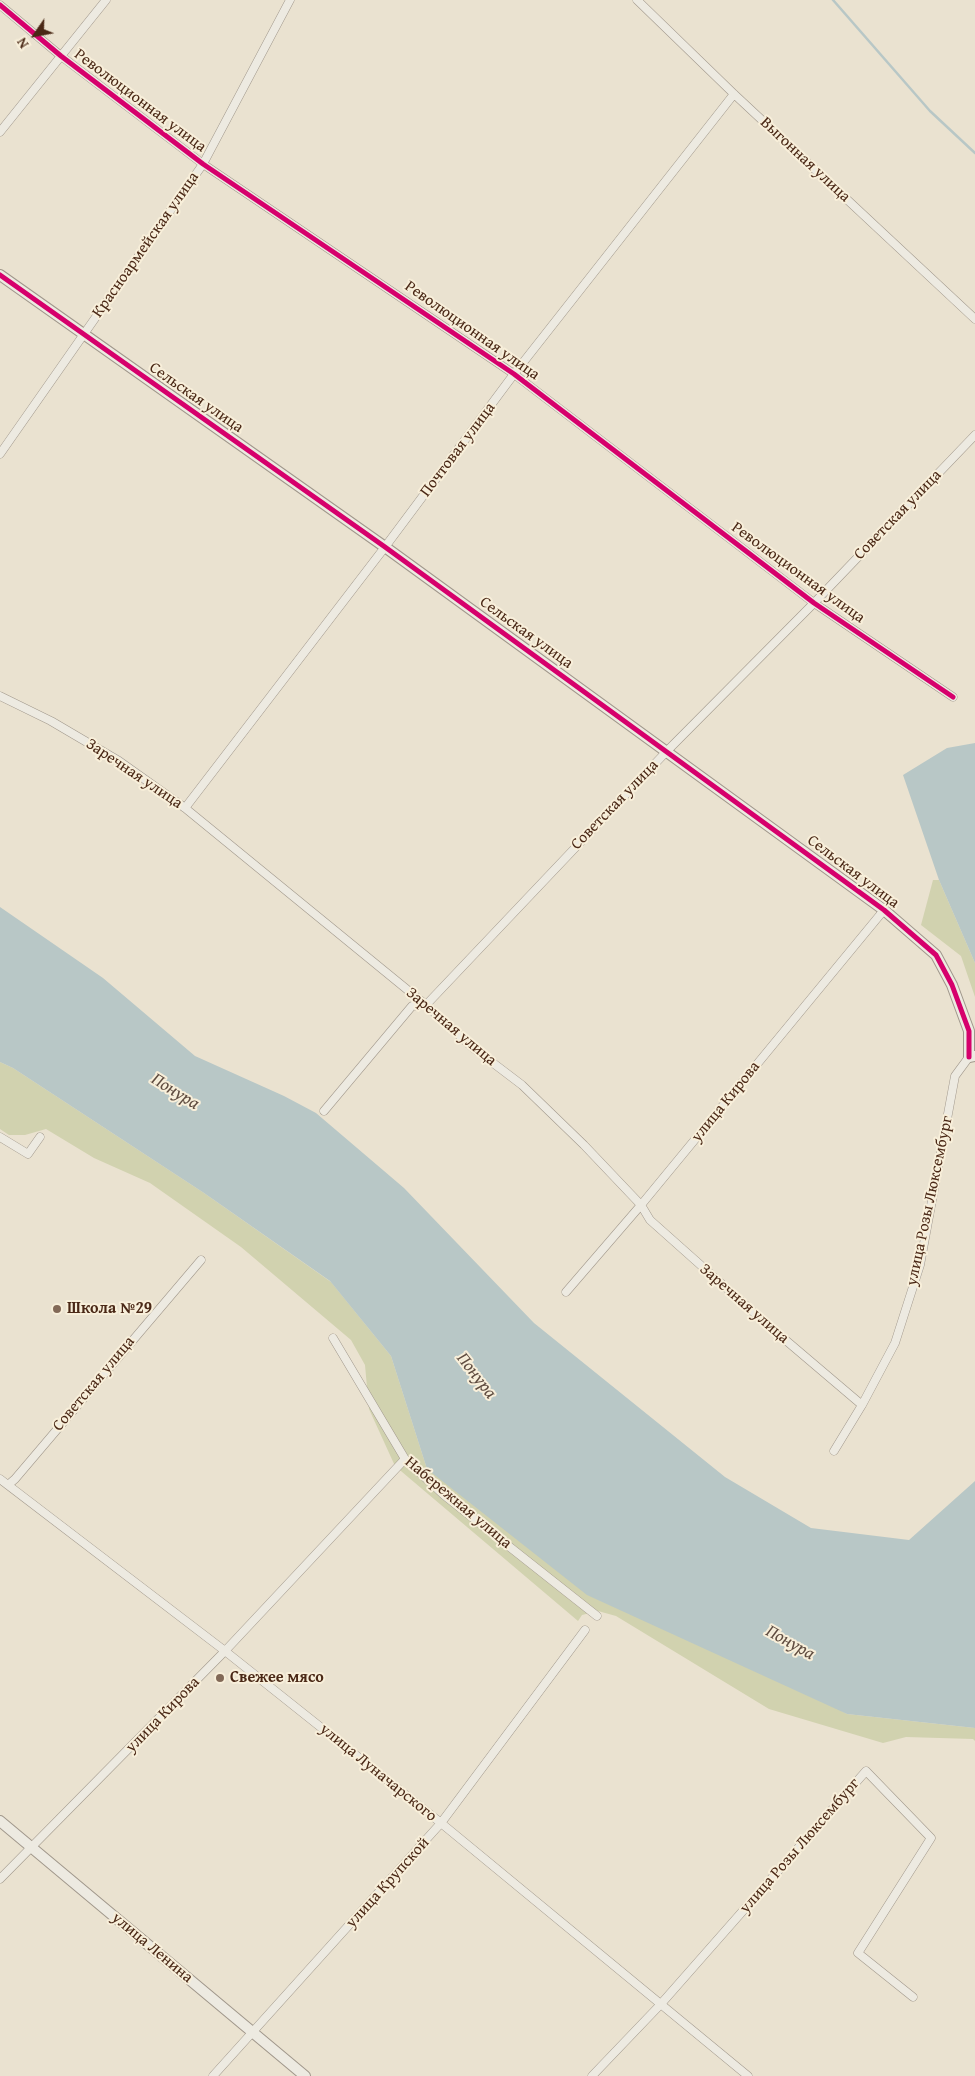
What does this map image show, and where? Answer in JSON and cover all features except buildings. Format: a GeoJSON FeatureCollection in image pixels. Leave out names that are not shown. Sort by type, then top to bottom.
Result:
{"type":"FeatureCollection","features":[{"type":"Feature","properties":{"kind":"street"},"geometry":{"type":"LineString","coordinates":[[0,132],[106,0]]}},
{"type":"Feature","properties":{"kind":"street","name":"Красноармейская улица"},"geometry":{"type":"LineString","coordinates":[[0,454],[203,164],[290,0]]}},
{"type":"Feature","properties":{"kind":"street","name":"Выгонная улица"},"geometry":{"type":"LineString","coordinates":[[637,0],[734,94],[975,319]]}},
{"type":"Feature","properties":{"kind":"street","name":"Революционная улица"},"geometry":{"type":"LineString","coordinates":[[0,5],[61,56],[203,164],[514,374],[814,603],[953,697]]}},
{"type":"Feature","properties":{"kind":"street","name":"Почтовая улица"},"geometry":{"type":"LineString","coordinates":[[185,808],[386,547],[514,374],[734,94]]}},
{"type":"Feature","properties":{"kind":"street","name":"Сельская улица"},"geometry":{"type":"LineString","coordinates":[[0,275],[386,547],[884,910],[936,955],[952,985],[969,1031],[972,1056]]}},
{"type":"Feature","properties":{"kind":"street","name":"Советская улица"},"geometry":{"type":"LineString","coordinates":[[324,1111],[412,1006],[426,1005],[667,751],[814,603],[975,435]]}},
{"type":"Feature","properties":{"kind":"street","name":"Заречная улица"},"geometry":{"type":"LineString","coordinates":[[0,696],[51,721],[120,762],[185,808],[426,1005],[472,1047],[522,1085],[584,1145],[641,1205],[650,1220],[768,1326],[862,1405]]}},
{"type":"Feature","properties":{"kind":"street","name":"улица Кирова"},"geometry":{"type":"LineString","coordinates":[[566,1292],[641,1205],[884,910]]}},
{"type":"Feature","properties":{"kind":"street","name":"улица Розы Люксембург"},"geometry":{"type":"LineString","coordinates":[[834,1451],[862,1405],[895,1343],[920,1265],[955,1076],[972,1056]]}},
{"type":"Feature","properties":{"kind":"street"},"geometry":{"type":"LineString","coordinates":[[0,1137],[28,1154],[40,1137]]}},
{"type":"Feature","properties":{"kind":"street","name":"Советская улица"},"geometry":{"type":"LineString","coordinates":[[8,1485],[201,1260]]}},
{"type":"Feature","properties":{"kind":"street","name":"Набережная улица"},"geometry":{"type":"LineString","coordinates":[[333,1338],[405,1460],[444,1495],[597,1616]]}},
{"type":"Feature","properties":{"kind":"street","name":"улица Кирова"},"geometry":{"type":"LineString","coordinates":[[0,1879],[33,1848],[225,1651],[405,1460]]}},
{"type":"Feature","properties":{"kind":"street","name":"улица Луначарского"},"geometry":{"type":"LineString","coordinates":[[0,1479],[225,1651],[441,1823],[748,2076]]}},
{"type":"Feature","properties":{"kind":"street","name":"улица Крупской"},"geometry":{"type":"LineString","coordinates":[[213,2076],[441,1823],[585,1630]]}},
{"type":"Feature","properties":{"kind":"street","name":"улица Розы Люксембург"},"geometry":{"type":"LineString","coordinates":[[592,2076],[660,2005],[866,1771],[931,1838],[858,1952],[913,1997]]}},
{"type":"Feature","properties":{"kind":"street","name":"улица Ленина"},"geometry":{"type":"LineString","coordinates":[[0,1821],[305,2076]]}},
{"type":"Feature","properties":{"kind":"green space"},"geometry":{"type":"Polygon","coordinates":[[[933,880],[939,880],[975,963],[975,997],[961,956],[921,925],[933,880]]]}},
{"type":"Feature","properties":{"kind":"green space"},"geometry":{"type":"Polygon","coordinates":[[[0,1062],[13,1068],[204,1193],[331,1282],[391,1356],[427,1469],[847,1714],[975,1728],[975,1741],[973,1739],[906,1737],[883,1743],[769,1709],[616,1616],[598,1611],[582,1615],[578,1621],[395,1466],[369,1409],[365,1365],[351,1340],[241,1247],[150,1183],[94,1158],[46,1129],[25,1135],[9,1135],[0,1129],[0,1062]]]}},
{"type":"Feature","properties":{"kind":"water"},"geometry":{"type":"Polygon","coordinates":[[[975,743],[975,963],[939,880],[903,775],[947,748],[975,743]]]}},
{"type":"Feature","properties":{"kind":"water","name":"Понура"},"geometry":{"type":"Polygon","coordinates":[[[0,907],[103,978],[195,1056],[284,1096],[316,1113],[404,1188],[534,1323],[725,1477],[811,1528],[909,1540],[975,1481],[975,1728],[847,1714],[587,1595],[427,1469],[391,1356],[330,1281],[204,1193],[13,1068],[0,1062],[0,907]]]}},
{"type":"Feature","properties":{"kind":"waterway"},"geometry":{"type":"LineString","coordinates":[[833,0],[930,111],[975,153]]}},
{"type":"Feature","properties":{"kind":"cycle path"},"geometry":{"type":"LineString","coordinates":[[0,5],[61,56],[203,164],[514,374],[814,603],[953,697]]}},
{"type":"Feature","properties":{"kind":"cycle path"},"geometry":{"type":"LineString","coordinates":[[0,275],[385,547],[884,910],[936,955],[952,985],[969,1031],[969,1057]]}},
{"type":"Feature","properties":{"kind":"place","name":"Школа №29"},"geometry":{"type":"Point","coordinates":[57,1309]}},
{"type":"Feature","properties":{"kind":"place","name":"Свежее мясо"},"geometry":{"type":"Point","coordinates":[220,1678]}}]}
